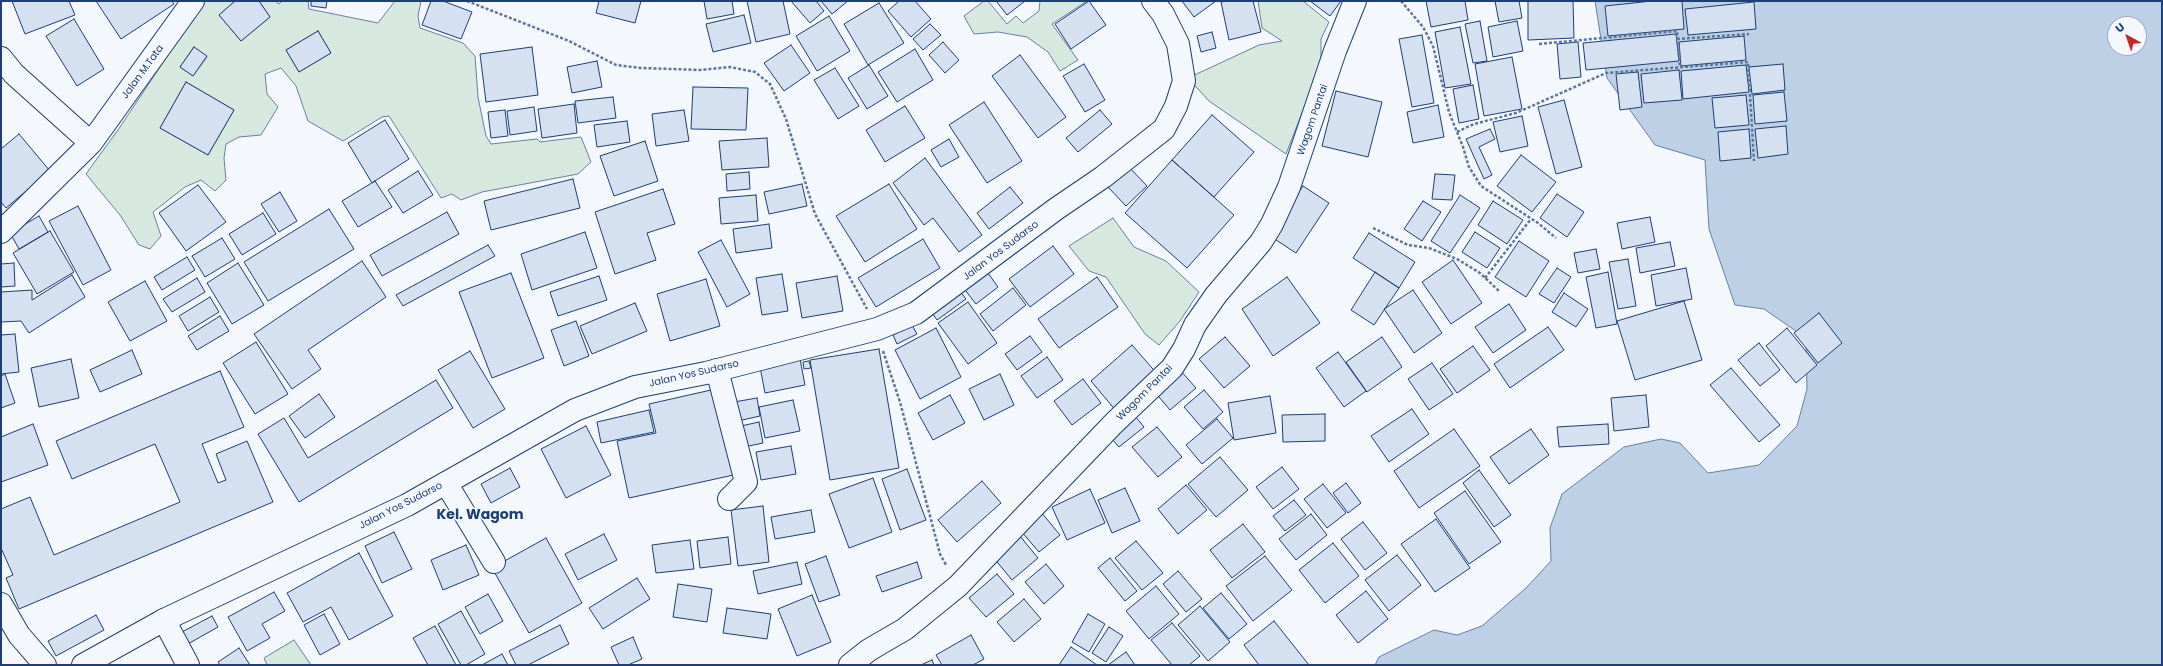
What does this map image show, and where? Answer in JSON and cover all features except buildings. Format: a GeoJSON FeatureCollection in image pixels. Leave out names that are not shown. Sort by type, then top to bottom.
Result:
{"type":"FeatureCollection","features":[{"type":"Feature","properties":{"kind":"street","name":"Jalan M.Tata"},"geometry":{"type":"LineString","coordinates":[[1,232],[91,143],[193,1]]}},
{"type":"Feature","properties":{"kind":"street","name":"Jalan Yos Sudarso"},"geometry":{"type":"LineString","coordinates":[[83,665],[164,620],[407,505],[575,410],[635,387],[717,370],[876,329],[916,313],[1056,209],[1104,177],[1164,128],[1176,106],[1184,81],[1178,44],[1163,14],[1153,1]]}},
{"type":"Feature","properties":{"kind":"street","name":"Wagom Pantai"},"geometry":{"type":"LineString","coordinates":[[850,665],[869,650],[905,628],[958,586],[1114,423],[1172,368],[1184,349],[1195,325],[1216,295],[1270,229],[1289,187],[1355,1]]}},
{"type":"Feature","properties":{"kind":"street"},"geometry":{"type":"LineString","coordinates":[[1,58],[14,74],[91,143]]}},
{"type":"Feature","properties":{"kind":"street"},"geometry":{"type":"LineString","coordinates":[[717,370],[746,482],[729,499]]}},
{"type":"Feature","properties":{"kind":"street"},"geometry":{"type":"LineString","coordinates":[[446,482],[494,562]]}},
{"type":"Feature","properties":{"kind":"street"},"geometry":{"type":"LineString","coordinates":[[1,604],[19,635],[45,665]]}},
{"type":"Feature","properties":{"kind":"street"},"geometry":{"type":"LineString","coordinates":[[164,620],[188,665]]}},
{"type":"Feature","properties":{"kind":"path"},"geometry":{"type":"LineString","coordinates":[[467,1],[569,40],[616,65],[641,68],[700,70],[730,67],[755,72],[770,84],[786,119],[815,214],[876,329],[900,402],[940,554],[958,586]]}},
{"type":"Feature","properties":{"kind":"path"},"geometry":{"type":"LineString","coordinates":[[1401,1],[1423,27],[1433,46],[1442,88],[1457,132],[1469,167],[1481,186],[1531,219],[1556,238]]}},
{"type":"Feature","properties":{"kind":"path"},"geometry":{"type":"LineString","coordinates":[[1539,44],[1677,32],[1680,67]]}},
{"type":"Feature","properties":{"kind":"path"},"geometry":{"type":"LineString","coordinates":[[1677,39],[1749,34]]}},
{"type":"Feature","properties":{"kind":"path"},"geometry":{"type":"LineString","coordinates":[[1457,132],[1474,124],[1516,113],[1606,73],[1748,62],[1754,161]]}},
{"type":"Feature","properties":{"kind":"path"},"geometry":{"type":"LineString","coordinates":[[1485,278],[1531,219]]}},
{"type":"Feature","properties":{"kind":"path"},"geometry":{"type":"LineString","coordinates":[[1373,228],[1408,245],[1429,248],[1457,258],[1485,278],[1500,292]]}},
{"type":"Feature","properties":{"kind":"shaded area"},"geometry":{"type":"Polygon","coordinates":[[[204,1],[235,1],[219,15],[241,41],[270,17],[259,1],[275,1],[279,4],[282,1],[308,1],[309,9],[378,23],[395,1],[421,1],[418,16],[420,28],[463,43],[475,56],[478,97],[486,136],[491,144],[537,139],[540,142],[581,137],[591,162],[578,174],[482,192],[461,200],[452,194],[441,198],[389,116],[382,117],[343,141],[308,121],[296,86],[281,68],[265,74],[267,94],[278,107],[261,135],[239,137],[226,144],[224,158],[226,180],[215,191],[201,180],[185,187],[153,212],[161,236],[150,249],[139,245],[120,215],[86,174],[120,127],[204,1]],[[318,31],[286,50],[299,72],[331,53],[318,31]],[[193,48],[180,67],[193,76],[207,57],[193,48]],[[186,82],[160,128],[208,155],[234,110],[186,82]]]}},
{"type":"Feature","properties":{"kind":"shaded area"},"geometry":{"type":"Polygon","coordinates":[[[984,1],[988,1],[1007,24],[1016,16],[1023,23],[1039,11],[1040,1],[1087,1],[1052,24],[1078,60],[1060,71],[1048,52],[1027,37],[998,32],[974,34],[964,16],[984,1]]]}},
{"type":"Feature","properties":{"kind":"shaded area"},"geometry":{"type":"Polygon","coordinates":[[[1258,1],[1303,1],[1329,22],[1321,39],[1321,64],[1286,154],[1209,101],[1188,78],[1259,45],[1282,41],[1262,28],[1258,1]]]}},
{"type":"Feature","properties":{"kind":"shaded area"},"geometry":{"type":"Polygon","coordinates":[[[1113,218],[1134,247],[1166,261],[1199,292],[1180,321],[1159,345],[1145,334],[1106,277],[1089,271],[1069,246],[1113,218]]]}},
{"type":"Feature","properties":{"kind":"shaded area"},"geometry":{"type":"Polygon","coordinates":[[[294,640],[311,665],[267,665],[264,658],[294,640]]]}},
{"type":"Feature","properties":{"kind":"water"},"geometry":{"type":"Polygon","coordinates":[[[1595,1],[2162,1],[2162,665],[1375,665],[1379,657],[1434,630],[1457,635],[1482,626],[1526,588],[1551,561],[1550,528],[1562,494],[1624,447],[1661,439],[1680,443],[1708,473],[1759,465],[1797,426],[1807,389],[1806,338],[1764,309],[1735,305],[1709,229],[1705,160],[1655,145],[1607,78],[1595,1]]]}},
{"type":"Feature","properties":{"kind":"district","name":"Kel. Wagom"},"geometry":{"type":"Point","coordinates":[480,515]}}]}
